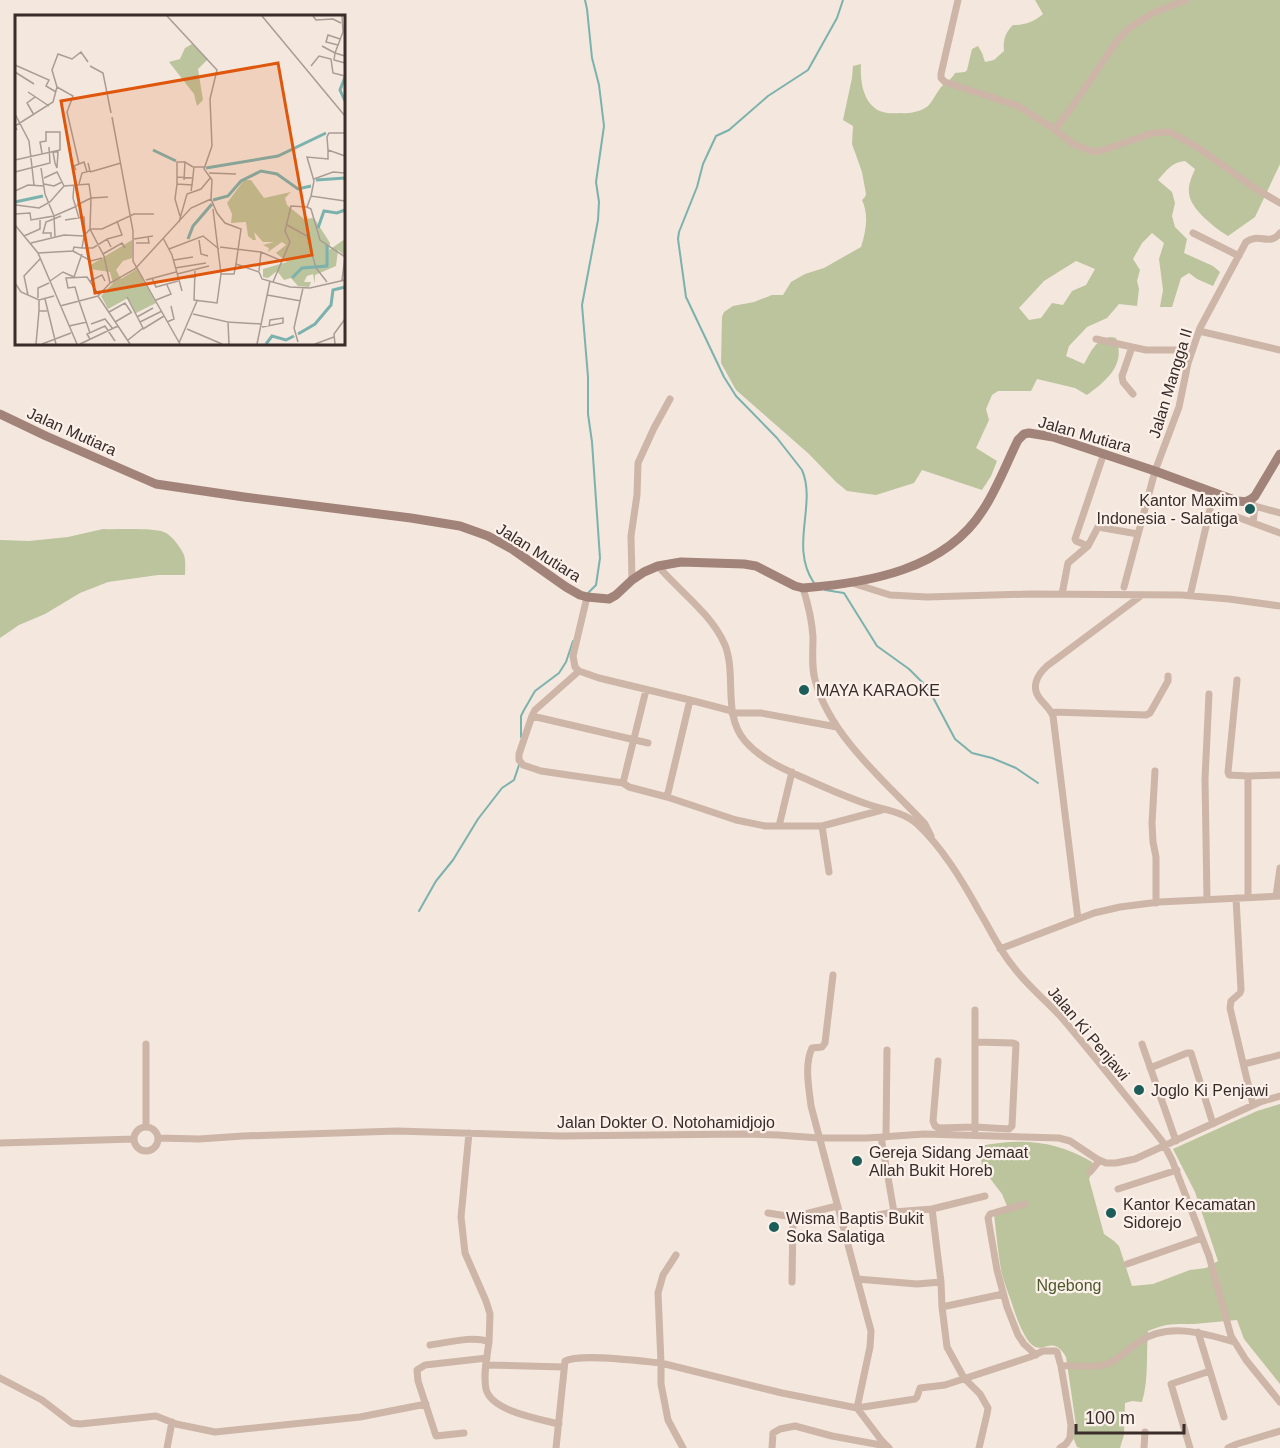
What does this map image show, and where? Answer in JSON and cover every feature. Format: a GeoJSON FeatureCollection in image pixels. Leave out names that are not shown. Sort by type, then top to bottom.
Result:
{"type":"FeatureCollection","features":[{"type":"Feature","properties":{"kind":"street"},"geometry":{"type":"LineString","coordinates":[[958,0],[941,74],[943,80],[1018,106],[1055,129],[1073,144],[1091,151],[1100,151],[1153,133],[1170,132],[1197,147],[1256,189],[1280,203]]}},
{"type":"Feature","properties":{"kind":"street"},"geometry":{"type":"LineString","coordinates":[[1055,129],[1117,40],[1129,28],[1153,13],[1186,0]]}},
{"type":"Feature","properties":{"kind":"street"},"geometry":{"type":"LineString","coordinates":[[1193,233],[1239,256]]}},
{"type":"Feature","properties":{"kind":"street","name":"Jalan Mangga II"},"geometry":{"type":"LineString","coordinates":[[1124,587],[1155,471],[1179,407],[1188,363],[1200,330],[1246,242],[1250,238],[1271,240],[1280,233]]}},
{"type":"Feature","properties":{"kind":"street"},"geometry":{"type":"LineString","coordinates":[[1200,330],[1280,350]]}},
{"type":"Feature","properties":{"kind":"street"},"geometry":{"type":"LineString","coordinates":[[1096,339],[1146,350],[1182,350],[1191,354]]}},
{"type":"Feature","properties":{"kind":"street"},"geometry":{"type":"LineString","coordinates":[[1132,347],[1122,376],[1123,382],[1133,394]]}},
{"type":"Feature","properties":{"kind":"street"},"geometry":{"type":"LineString","coordinates":[[632,580],[631,536],[639,463],[670,399]]}},
{"type":"Feature","properties":{"kind":"street","name":"Jalan Mutiara"},"geometry":{"type":"LineString","coordinates":[[0,414],[156,484],[460,526],[488,536],[504,545],[566,587],[586,597],[609,599],[616,596],[644,572],[658,566],[681,562],[756,566],[803,588],[881,577],[903,571],[938,553],[972,526],[984,509],[1018,440],[1024,434],[1029,433],[1041,434],[1104,453],[1251,504]]}},
{"type":"Feature","properties":{"kind":"street"},"geometry":{"type":"LineString","coordinates":[[1088,546],[1075,540],[1104,453]]}},
{"type":"Feature","properties":{"kind":"street"},"geometry":{"type":"LineString","coordinates":[[1253,523],[1251,504],[1280,454]]}},
{"type":"Feature","properties":{"kind":"street"},"geometry":{"type":"LineString","coordinates":[[1190,596],[1214,492]]}},
{"type":"Feature","properties":{"kind":"street"},"geometry":{"type":"LineString","coordinates":[[1251,504],[1280,513]]}},
{"type":"Feature","properties":{"kind":"street"},"geometry":{"type":"LineString","coordinates":[[1237,517],[1280,533]]}},
{"type":"Feature","properties":{"kind":"street"},"geometry":{"type":"LineString","coordinates":[[1062,594],[1068,563],[1088,546],[1099,526],[1138,534]]}},
{"type":"Feature","properties":{"kind":"street"},"geometry":{"type":"LineString","coordinates":[[658,566],[707,617],[721,638],[729,661],[732,712],[740,734],[752,748],[780,767],[849,798],[907,817],[914,821],[933,841]]}},
{"type":"Feature","properties":{"kind":"street"},"geometry":{"type":"LineString","coordinates":[[850,582],[890,595],[918,597],[1062,594],[1190,596],[1280,606]]}},
{"type":"Feature","properties":{"kind":"street"},"geometry":{"type":"LineString","coordinates":[[803,588],[811,621],[816,684],[837,727],[861,757],[925,824],[933,841]]}},
{"type":"Feature","properties":{"kind":"street"},"geometry":{"type":"LineString","coordinates":[[1078,919],[1052,712],[1039,699],[1035,692],[1035,684],[1042,670],[1055,659],[1142,595]]}},
{"type":"Feature","properties":{"kind":"street"},"geometry":{"type":"LineString","coordinates":[[586,597],[573,656],[575,667],[579,671],[732,712],[761,713],[837,727]]}},
{"type":"Feature","properties":{"kind":"street"},"geometry":{"type":"LineString","coordinates":[[579,671],[535,710],[519,754],[519,760],[523,765],[541,771],[623,783],[629,788],[667,797],[736,820],[765,826],[822,826],[885,809]]}},
{"type":"Feature","properties":{"kind":"street"},"geometry":{"type":"LineString","coordinates":[[1052,712],[1146,715],[1168,681],[1168,676]]}},
{"type":"Feature","properties":{"kind":"street"},"geometry":{"type":"LineString","coordinates":[[1237,680],[1228,773],[1232,776],[1280,775]]}},
{"type":"Feature","properties":{"kind":"street"},"geometry":{"type":"LineString","coordinates":[[623,783],[646,690]]}},
{"type":"Feature","properties":{"kind":"street"},"geometry":{"type":"LineString","coordinates":[[1207,899],[1205,779],[1209,694]]}},
{"type":"Feature","properties":{"kind":"street"},"geometry":{"type":"LineString","coordinates":[[667,797],[690,700]]}},
{"type":"Feature","properties":{"kind":"street"},"geometry":{"type":"LineString","coordinates":[[532,716],[648,743]]}},
{"type":"Feature","properties":{"kind":"street"},"geometry":{"type":"LineString","coordinates":[[1155,771],[1152,823],[1156,857],[1156,903]]}},
{"type":"Feature","properties":{"kind":"street"},"geometry":{"type":"LineString","coordinates":[[779,826],[792,772]]}},
{"type":"Feature","properties":{"kind":"street"},"geometry":{"type":"LineString","coordinates":[[1248,776],[1248,897]]}},
{"type":"Feature","properties":{"kind":"street"},"geometry":{"type":"LineString","coordinates":[[822,826],[830,872]]}},
{"type":"Feature","properties":{"kind":"street","name":"Jalan Ki Penjawi"},"geometry":{"type":"LineString","coordinates":[[933,841],[965,886],[1012,966],[1077,1035],[1165,1146],[1209,1256],[1228,1328],[1234,1342],[1280,1402]]}},
{"type":"Feature","properties":{"kind":"street"},"geometry":{"type":"LineString","coordinates":[[1000,949],[1078,919],[1120,907],[1207,899],[1278,896],[1280,868]]}},
{"type":"Feature","properties":{"kind":"street"},"geometry":{"type":"LineString","coordinates":[[1236,898],[1241,990],[1231,1001],[1230,1008],[1253,1105]]}},
{"type":"Feature","properties":{"kind":"street"},"geometry":{"type":"LineString","coordinates":[[833,975],[825,1043],[822,1047],[812,1048],[807,1074],[811,1106],[871,1336],[857,1408],[888,1447]]}},
{"type":"Feature","properties":{"kind":"street"},"geometry":{"type":"LineString","coordinates":[[975,1010],[975,1136]]}},
{"type":"Feature","properties":{"kind":"street"},"geometry":{"type":"LineString","coordinates":[[938,1060],[934,1124],[939,1128],[1008,1129],[1012,1126],[1017,1044],[976,1042]]}},
{"type":"Feature","properties":{"kind":"street"},"geometry":{"type":"LineString","coordinates":[[146,1044],[146,1127]]}},
{"type":"Feature","properties":{"kind":"street"},"geometry":{"type":"LineString","coordinates":[[1142,1044],[1176,1141]]}},
{"type":"Feature","properties":{"kind":"street"},"geometry":{"type":"LineString","coordinates":[[887,1050],[884,1137],[894,1212]]}},
{"type":"Feature","properties":{"kind":"street"},"geometry":{"type":"LineString","coordinates":[[1150,1068],[1191,1053],[1213,1124]]}},
{"type":"Feature","properties":{"kind":"street"},"geometry":{"type":"LineString","coordinates":[[1244,1064],[1280,1055]]}},
{"type":"Feature","properties":{"kind":"street"},"geometry":{"type":"LineString","coordinates":[[1090,1172],[1100,1161],[1110,1164],[1135,1159],[1253,1105],[1280,1096]]}},
{"type":"Feature","properties":{"kind":"street"},"geometry":{"type":"LineString","coordinates":[[134,1139],[137,1131],[146,1127],[155,1131],[158,1138]]}},
{"type":"Feature","properties":{"kind":"street","name":"Jalan Dokter O. Notohamidjojo"},"geometry":{"type":"LineString","coordinates":[[0,1143],[134,1139],[136,1146],[146,1151],[156,1146],[158,1138],[199,1139],[387,1131],[561,1136],[760,1134],[819,1138],[924,1134],[1059,1138],[1070,1141],[1100,1161]]}},
{"type":"Feature","properties":{"kind":"street"},"geometry":{"type":"LineString","coordinates":[[469,1133],[461,1217],[465,1253],[490,1314],[486,1390],[491,1399],[503,1407],[559,1424]]}},
{"type":"Feature","properties":{"kind":"street"},"geometry":{"type":"LineString","coordinates":[[1118,1189],[1176,1170]]}},
{"type":"Feature","properties":{"kind":"street"},"geometry":{"type":"LineString","coordinates":[[841,1222],[894,1212],[932,1209],[986,1196]]}},
{"type":"Feature","properties":{"kind":"street"},"geometry":{"type":"LineString","coordinates":[[1025,1204],[991,1213],[988,1216],[993,1251],[1006,1307],[1018,1335],[1036,1355]]}},
{"type":"Feature","properties":{"kind":"street"},"geometry":{"type":"LineString","coordinates":[[768,1213],[793,1217],[837,1206]]}},
{"type":"Feature","properties":{"kind":"street"},"geometry":{"type":"LineString","coordinates":[[932,1209],[947,1347],[964,1378],[980,1394],[988,1408],[979,1448]]}},
{"type":"Feature","properties":{"kind":"street"},"geometry":{"type":"LineString","coordinates":[[792,1282],[793,1217]]}},
{"type":"Feature","properties":{"kind":"street"},"geometry":{"type":"LineString","coordinates":[[1127,1264],[1202,1238]]}},
{"type":"Feature","properties":{"kind":"street"},"geometry":{"type":"LineString","coordinates":[[676,1255],[663,1275],[658,1293],[661,1384],[668,1420],[683,1448]]}},
{"type":"Feature","properties":{"kind":"street"},"geometry":{"type":"LineString","coordinates":[[857,1279],[917,1284],[941,1282]]}},
{"type":"Feature","properties":{"kind":"street"},"geometry":{"type":"LineString","coordinates":[[942,1307],[1003,1294]]}},
{"type":"Feature","properties":{"kind":"street"},"geometry":{"type":"LineString","coordinates":[[1061,1365],[1105,1365],[1144,1338],[1155,1333],[1170,1331],[1198,1332],[1234,1342]]}},
{"type":"Feature","properties":{"kind":"street"},"geometry":{"type":"LineString","coordinates":[[1198,1332],[1224,1417]]}},
{"type":"Feature","properties":{"kind":"street"},"geometry":{"type":"LineString","coordinates":[[430,1345],[480,1339],[489,1342]]}},
{"type":"Feature","properties":{"kind":"street"},"geometry":{"type":"LineString","coordinates":[[556,1448],[565,1360],[577,1358],[626,1359],[661,1363],[782,1394],[857,1408],[915,1399],[920,1388],[945,1385],[1047,1350],[1057,1352],[1061,1365],[1071,1428],[1068,1441],[1060,1448]]}},
{"type":"Feature","properties":{"kind":"street"},"geometry":{"type":"LineString","coordinates":[[464,1432],[436,1436],[418,1381],[417,1370],[425,1365],[486,1362],[564,1367]]}},
{"type":"Feature","properties":{"kind":"street"},"geometry":{"type":"LineString","coordinates":[[1190,1448],[1171,1383],[1210,1371]]}},
{"type":"Feature","properties":{"kind":"street"},"geometry":{"type":"LineString","coordinates":[[0,1378],[42,1400],[72,1423],[80,1424],[156,1416],[215,1432],[360,1417],[426,1404]]}},
{"type":"Feature","properties":{"kind":"street"},"geometry":{"type":"LineString","coordinates":[[167,1448],[172,1422]]}},
{"type":"Feature","properties":{"kind":"street"},"geometry":{"type":"LineString","coordinates":[[772,1448],[773,1433],[793,1426],[888,1447]]}},
{"type":"Feature","properties":{"kind":"street"},"geometry":{"type":"LineString","coordinates":[[1228,1448],[1280,1431]]}},
{"type":"Feature","properties":{"kind":"street"},"geometry":{"type":"LineString","coordinates":[[1144,1448],[1145,1432]]}},
{"type":"Feature","properties":{"kind":"green space"},"geometry":{"type":"Polygon","coordinates":[[[1035,0],[1280,0],[1280,164],[1255,217],[1228,236],[1204,218],[1190,199],[1190,181],[1195,169],[1185,161],[1173,165],[1164,173],[1158,180],[1172,192],[1175,203],[1172,216],[1175,227],[1187,239],[1184,253],[1213,266],[1220,272],[1213,286],[1189,273],[1181,278],[1172,307],[1160,307],[1163,290],[1159,259],[1164,243],[1152,233],[1142,243],[1133,259],[1140,270],[1137,281],[1139,289],[1137,306],[1119,304],[1107,318],[1087,327],[1069,346],[1066,356],[1084,364],[1099,342],[1107,338],[1116,338],[1118,356],[1113,371],[1108,377],[1087,395],[1075,388],[1037,379],[1031,391],[998,391],[992,395],[986,409],[989,420],[976,448],[997,461],[982,490],[922,470],[914,483],[876,495],[847,491],[736,390],[721,363],[724,312],[733,306],[754,302],[772,295],[783,295],[791,282],[805,274],[824,268],[861,247],[866,223],[866,211],[862,200],[866,194],[862,172],[852,144],[853,126],[843,120],[853,66],[861,64],[864,92],[876,109],[890,113],[916,112],[928,106],[955,73],[967,70],[972,49],[978,46],[985,62],[994,60],[1004,51],[1005,37],[1013,25],[1029,22],[1043,14],[1035,0]],[[1076,261],[1044,281],[1019,308],[1029,320],[1041,318],[1052,303],[1063,305],[1072,291],[1086,285],[1095,269],[1076,261]]]}},
{"type":"Feature","properties":{"kind":"green space"},"geometry":{"type":"Polygon","coordinates":[[[103,529],[145,529],[166,533],[184,555],[185,575],[158,575],[108,582],[80,593],[45,614],[19,625],[0,638],[0,540],[29,541],[68,537],[103,529]]]}},
{"type":"Feature","properties":{"kind":"green space","name":"Ngebong"},"geometry":{"type":"Polygon","coordinates":[[[1280,1104],[1280,1384],[1244,1339],[1237,1320],[1171,1324],[1160,1327],[1148,1331],[1142,1402],[1125,1403],[1124,1435],[1120,1448],[1077,1447],[1073,1437],[1076,1425],[1066,1357],[1056,1347],[1040,1348],[1028,1341],[1004,1280],[994,1214],[1007,1206],[1002,1194],[982,1168],[980,1146],[1010,1142],[1038,1143],[1065,1149],[1092,1162],[1094,1168],[1089,1179],[1104,1234],[1119,1246],[1132,1286],[1153,1284],[1190,1270],[1206,1268],[1218,1261],[1195,1192],[1173,1149],[1257,1111],[1280,1104]]]}},
{"type":"Feature","properties":{"kind":"waterway"},"geometry":{"type":"LineString","coordinates":[[585,0],[604,126],[596,182],[599,202],[598,220],[582,305],[600,558],[596,585],[588,593]]}},
{"type":"Feature","properties":{"kind":"waterway"},"geometry":{"type":"LineString","coordinates":[[814,583],[807,569],[804,555],[807,497],[802,470],[777,438],[736,396],[724,377],[686,297],[678,239],[703,164],[716,136],[729,130],[768,96],[808,70],[837,18],[843,0]]}},
{"type":"Feature","properties":{"kind":"waterway"},"geometry":{"type":"LineString","coordinates":[[825,590],[844,593],[877,646],[909,669],[928,688],[955,739],[972,753],[1016,768],[1038,783]]}},
{"type":"Feature","properties":{"kind":"waterway"},"geometry":{"type":"LineString","coordinates":[[521,737],[521,716],[524,710],[535,691],[559,673],[566,662],[573,641]]}},
{"type":"Feature","properties":{"kind":"waterway"},"geometry":{"type":"LineString","coordinates":[[419,911],[436,881],[453,860],[478,819],[502,788],[514,780],[519,765]]}},
{"type":"Feature","properties":{"kind":"place","name":"Kantor Maxim Indonesia - Salatiga"},"geometry":{"type":"Point","coordinates":[1250,509]}},
{"type":"Feature","properties":{"kind":"place","name":"MAYA KARAOKE"},"geometry":{"type":"Point","coordinates":[804,690]}},
{"type":"Feature","properties":{"kind":"place","name":"Joglo Ki Penjawi"},"geometry":{"type":"Point","coordinates":[1139,1090]}},
{"type":"Feature","properties":{"kind":"place","name":"Gereja Sidang Jemaat Allah Bukit Horeb"},"geometry":{"type":"Point","coordinates":[857,1161]}},
{"type":"Feature","properties":{"kind":"place","name":"Kantor Kecamatan Sidorejo"},"geometry":{"type":"Point","coordinates":[1111,1213]}},
{"type":"Feature","properties":{"kind":"place","name":"Wisma Baptis Bukit Soka Salatiga"},"geometry":{"type":"Point","coordinates":[774,1227]}}]}
